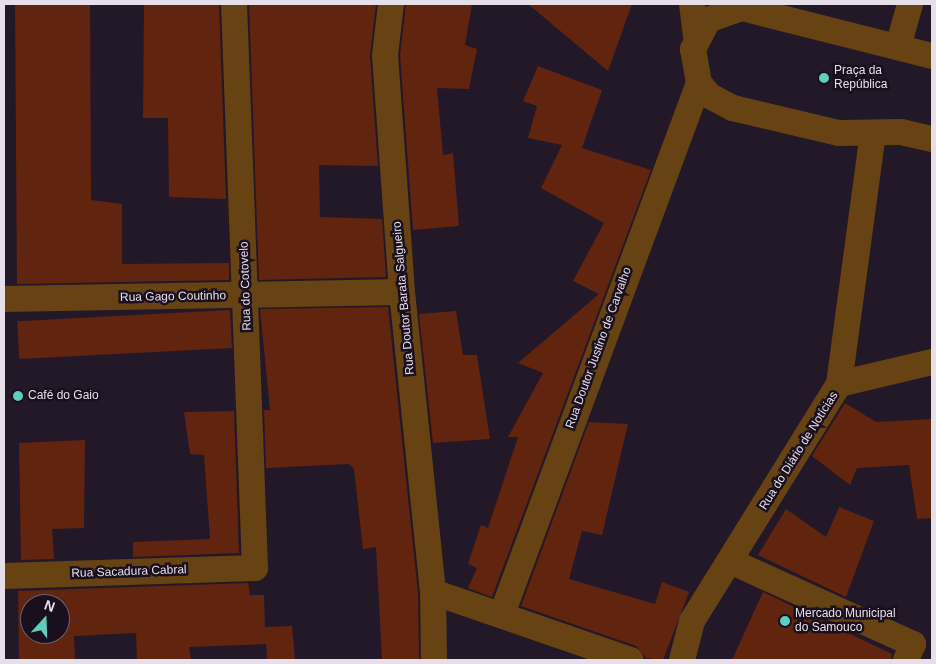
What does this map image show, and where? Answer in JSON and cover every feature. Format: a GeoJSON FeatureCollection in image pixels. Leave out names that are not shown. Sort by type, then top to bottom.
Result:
{"type":"FeatureCollection","features":[{"type":"Feature","properties":{"kind":"street","name":"Rua do Cotovelo"},"geometry":{"type":"LineString","coordinates":[[234,4],[255,568]]}},
{"type":"Feature","properties":{"kind":"street","name":"Rua Doutor Barata Salgueiro"},"geometry":{"type":"LineString","coordinates":[[392,4],[385,55],[402,292],[433,592],[434,660]]}},
{"type":"Feature","properties":{"kind":"street"},"geometry":{"type":"LineString","coordinates":[[692,4],[696,36],[694,67],[699,84],[710,96],[733,108],[839,133],[901,132],[932,140]]}},
{"type":"Feature","properties":{"kind":"street"},"geometry":{"type":"LineString","coordinates":[[898,47],[910,4]]}},
{"type":"Feature","properties":{"kind":"street"},"geometry":{"type":"LineString","coordinates":[[696,36],[708,20],[722,12],[742,8],[771,10],[932,56]]}},
{"type":"Feature","properties":{"kind":"street","name":"Rua Doutor Justino de Carvalho"},"geometry":{"type":"LineString","coordinates":[[502,614],[699,84]]}},
{"type":"Feature","properties":{"kind":"street","name":"Rua do Diário de Notícias"},"geometry":{"type":"LineString","coordinates":[[682,660],[692,621],[839,384],[873,133]]}},
{"type":"Feature","properties":{"kind":"street","name":"Rua Gago Coutinho"},"geometry":{"type":"LineString","coordinates":[[4,299],[246,297],[402,292]]}},
{"type":"Feature","properties":{"kind":"street"},"geometry":{"type":"LineString","coordinates":[[839,384],[932,362]]}},
{"type":"Feature","properties":{"kind":"street"},"geometry":{"type":"LineString","coordinates":[[730,560],[913,644],[906,660]]}},
{"type":"Feature","properties":{"kind":"street","name":"Rua Sacadura Cabral"},"geometry":{"type":"LineString","coordinates":[[4,576],[255,568]]}},
{"type":"Feature","properties":{"kind":"street"},"geometry":{"type":"LineString","coordinates":[[433,592],[502,614],[631,660]]}},
{"type":"Feature","properties":{"kind":"building"},"geometry":{"type":"Polygon","coordinates":[[[15,4],[90,4],[91,200],[122,204],[122,264],[229,263],[229,280],[17,284],[15,4]]]}},
{"type":"Feature","properties":{"kind":"building"},"geometry":{"type":"Polygon","coordinates":[[[144,4],[219,4],[226,199],[169,197],[168,118],[143,118],[144,4]]]}},
{"type":"Feature","properties":{"kind":"building"},"geometry":{"type":"Polygon","coordinates":[[[249,4],[376,4],[370,56],[378,166],[319,165],[320,217],[382,219],[386,277],[259,280],[249,4]]]}},
{"type":"Feature","properties":{"kind":"building"},"geometry":{"type":"Polygon","coordinates":[[[406,4],[472,4],[465,45],[477,49],[469,89],[437,88],[443,155],[453,153],[459,226],[413,230],[400,55],[406,4]]]}},
{"type":"Feature","properties":{"kind":"building"},"geometry":{"type":"Polygon","coordinates":[[[528,4],[632,4],[608,71],[528,4]]]}},
{"type":"Feature","properties":{"kind":"building"},"geometry":{"type":"Polygon","coordinates":[[[538,66],[602,90],[582,148],[651,170],[492,597],[468,588],[477,568],[468,564],[481,525],[488,528],[518,437],[508,437],[543,373],[518,363],[599,294],[573,281],[604,223],[541,188],[562,145],[528,138],[537,106],[523,101],[538,66]]]}},
{"type":"Feature","properties":{"kind":"building"},"geometry":{"type":"Polygon","coordinates":[[[388,307],[418,593],[419,660],[382,660],[376,547],[363,549],[354,469],[349,464],[266,468],[264,410],[270,410],[260,309],[388,307]]]}},
{"type":"Feature","properties":{"kind":"building"},"geometry":{"type":"Polygon","coordinates":[[[230,310],[232,348],[19,359],[17,321],[230,310]]]}},
{"type":"Feature","properties":{"kind":"building"},"geometry":{"type":"Polygon","coordinates":[[[456,311],[463,355],[477,355],[490,439],[433,443],[419,314],[456,311]]]}},
{"type":"Feature","properties":{"kind":"building"},"geometry":{"type":"Polygon","coordinates":[[[845,403],[876,422],[932,419],[932,518],[917,519],[909,465],[857,468],[850,485],[812,456],[845,403]]]}},
{"type":"Feature","properties":{"kind":"building"},"geometry":{"type":"Polygon","coordinates":[[[234,411],[239,553],[133,557],[133,542],[210,539],[204,455],[190,454],[184,412],[234,411]]]}},
{"type":"Feature","properties":{"kind":"building"},"geometry":{"type":"Polygon","coordinates":[[[589,422],[628,424],[602,535],[582,531],[569,579],[655,604],[662,582],[689,592],[663,660],[646,658],[636,646],[521,606],[589,422]]]}},
{"type":"Feature","properties":{"kind":"building"},"geometry":{"type":"Polygon","coordinates":[[[85,440],[84,528],[52,529],[54,559],[21,560],[19,443],[85,440]]]}},
{"type":"Feature","properties":{"kind":"building"},"geometry":{"type":"Polygon","coordinates":[[[839,507],[874,521],[846,597],[758,555],[786,509],[826,537],[839,507]]]}},
{"type":"Feature","properties":{"kind":"building"},"geometry":{"type":"Polygon","coordinates":[[[248,583],[250,595],[264,595],[265,627],[292,626],[295,660],[267,660],[266,644],[189,647],[191,660],[137,660],[136,633],[74,636],[75,660],[19,660],[18,591],[248,583]]]}},
{"type":"Feature","properties":{"kind":"building","name":"Mercado Municipal do Samouco"},"geometry":{"type":"Polygon","coordinates":[[[763,592],[892,654],[891,660],[732,660],[763,592]]]}},
{"type":"Feature","properties":{"kind":"place","name":"Praça da República"},"geometry":{"type":"Point","coordinates":[824,78]}},
{"type":"Feature","properties":{"kind":"place","name":"Café do Gaio"},"geometry":{"type":"Point","coordinates":[18,396]}},
{"type":"Feature","properties":{"kind":"place","name":"Mercado Municipal do Samouco"},"geometry":{"type":"Point","coordinates":[785,621]}}]}
